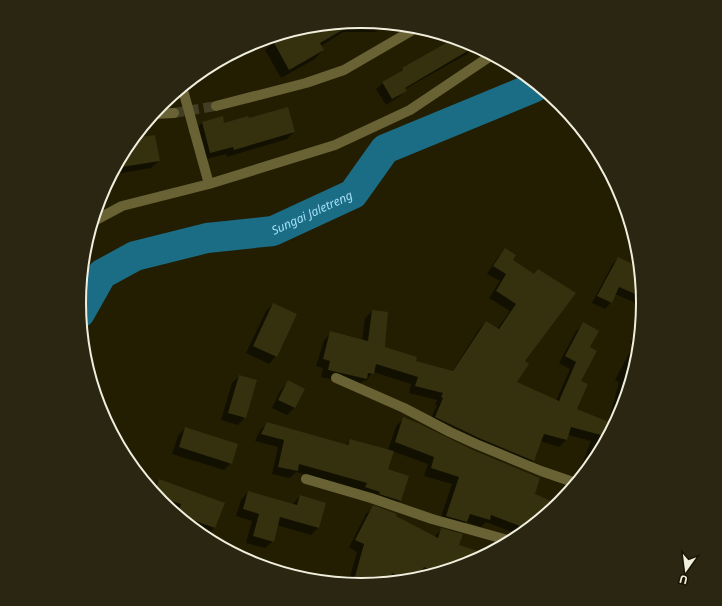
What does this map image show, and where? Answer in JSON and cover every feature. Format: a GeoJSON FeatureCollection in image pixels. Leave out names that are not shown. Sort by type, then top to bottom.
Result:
{"type":"FeatureCollection","features":[{"type":"Feature","properties":{"kind":"street"},"geometry":{"type":"LineString","coordinates":[[216,106],[306,83],[344,70],[409,32]]}},
{"type":"Feature","properties":{"kind":"street"},"geometry":{"type":"LineString","coordinates":[[100,218],[122,206],[209,184],[335,145],[410,110],[487,58]]}},
{"type":"Feature","properties":{"kind":"street"},"geometry":{"type":"LineString","coordinates":[[184,93],[209,184]]}},
{"type":"Feature","properties":{"kind":"street"},"geometry":{"type":"LineString","coordinates":[[162,114],[174,113]]}},
{"type":"Feature","properties":{"kind":"street"},"geometry":{"type":"LineString","coordinates":[[336,378],[404,408],[476,444],[570,482]]}},
{"type":"Feature","properties":{"kind":"street"},"geometry":{"type":"LineString","coordinates":[[306,479],[371,498],[432,519],[502,539]]}},
{"type":"Feature","properties":{"kind":"building"},"geometry":{"type":"Polygon","coordinates":[[[344,29],[320,43],[324,50],[289,70],[274,43],[307,33],[344,29]]]}},
{"type":"Feature","properties":{"kind":"building"},"geometry":{"type":"Polygon","coordinates":[[[447,42],[469,50],[405,88],[407,91],[392,99],[382,82],[403,70],[402,68],[447,42]]]}},
{"type":"Feature","properties":{"kind":"building"},"geometry":{"type":"Polygon","coordinates":[[[288,107],[295,132],[234,150],[233,147],[210,153],[202,122],[223,116],[224,123],[248,116],[249,118],[288,107]]]}},
{"type":"Feature","properties":{"kind":"building"},"geometry":{"type":"Polygon","coordinates":[[[155,135],[160,161],[122,167],[132,150],[142,137],[155,135]]]}},
{"type":"Feature","properties":{"kind":"building"},"geometry":{"type":"Polygon","coordinates":[[[505,248],[516,255],[513,260],[534,274],[538,269],[576,293],[525,361],[529,364],[517,382],[559,401],[576,362],[565,356],[583,322],[599,331],[590,347],[597,351],[581,381],[588,384],[577,409],[609,422],[602,435],[571,427],[567,440],[544,434],[534,461],[479,438],[435,417],[443,398],[441,397],[443,393],[415,386],[418,377],[376,364],[374,374],[368,373],[367,379],[328,370],[330,361],[323,359],[330,331],[368,341],[372,310],[388,312],[385,347],[417,357],[416,361],[453,371],[486,321],[499,329],[516,304],[496,291],[506,274],[493,266],[505,248]]]}},
{"type":"Feature","properties":{"kind":"building"},"geometry":{"type":"Polygon","coordinates":[[[618,257],[634,264],[636,294],[619,287],[612,303],[597,296],[618,257]]]}},
{"type":"Feature","properties":{"kind":"building"},"geometry":{"type":"Polygon","coordinates":[[[273,303],[297,314],[277,357],[253,346],[273,303]]]}},
{"type":"Feature","properties":{"kind":"building"},"geometry":{"type":"Polygon","coordinates":[[[239,375],[257,380],[246,418],[228,413],[239,375]]]}},
{"type":"Feature","properties":{"kind":"building"},"geometry":{"type":"Polygon","coordinates":[[[288,380],[305,389],[295,408],[278,400],[288,380]]]}},
{"type":"Feature","properties":{"kind":"building"},"geometry":{"type":"Polygon","coordinates":[[[403,417],[473,450],[540,478],[535,494],[551,501],[521,526],[491,515],[490,520],[470,514],[467,522],[446,516],[459,477],[431,468],[434,457],[395,442],[403,417]]]}},
{"type":"Feature","properties":{"kind":"building"},"geometry":{"type":"Polygon","coordinates":[[[267,422],[348,445],[350,439],[394,451],[388,469],[409,476],[401,501],[379,494],[380,492],[365,487],[367,483],[299,464],[298,471],[278,467],[284,440],[261,434],[267,422]]]}},
{"type":"Feature","properties":{"kind":"building"},"geometry":{"type":"Polygon","coordinates":[[[185,427],[238,444],[232,464],[179,447],[185,427]]]}},
{"type":"Feature","properties":{"kind":"building"},"geometry":{"type":"Polygon","coordinates":[[[159,479],[225,503],[215,528],[193,520],[179,509],[181,504],[171,501],[156,486],[159,479]]]}},
{"type":"Feature","properties":{"kind":"building"},"geometry":{"type":"Polygon","coordinates":[[[248,491],[297,505],[300,495],[326,503],[319,528],[280,517],[274,542],[253,536],[259,514],[243,509],[248,491]]]}},
{"type":"Feature","properties":{"kind":"building"},"geometry":{"type":"Polygon","coordinates":[[[373,505],[397,514],[396,516],[438,538],[441,528],[463,534],[459,545],[479,552],[432,569],[429,570],[424,567],[421,572],[415,573],[398,576],[392,573],[391,576],[355,578],[364,544],[355,540],[373,505]]]}},
{"type":"Feature","properties":{"kind":"waterway","name":"Sungai Jaletreng"},"geometry":{"type":"LineString","coordinates":[[86,302],[102,274],[135,256],[207,238],[273,231],[353,194],[385,149],[532,88]]}},
{"type":"Feature","properties":{"kind":"tunnel"},"geometry":{"type":"LineString","coordinates":[[174,113],[216,106]]}}]}
